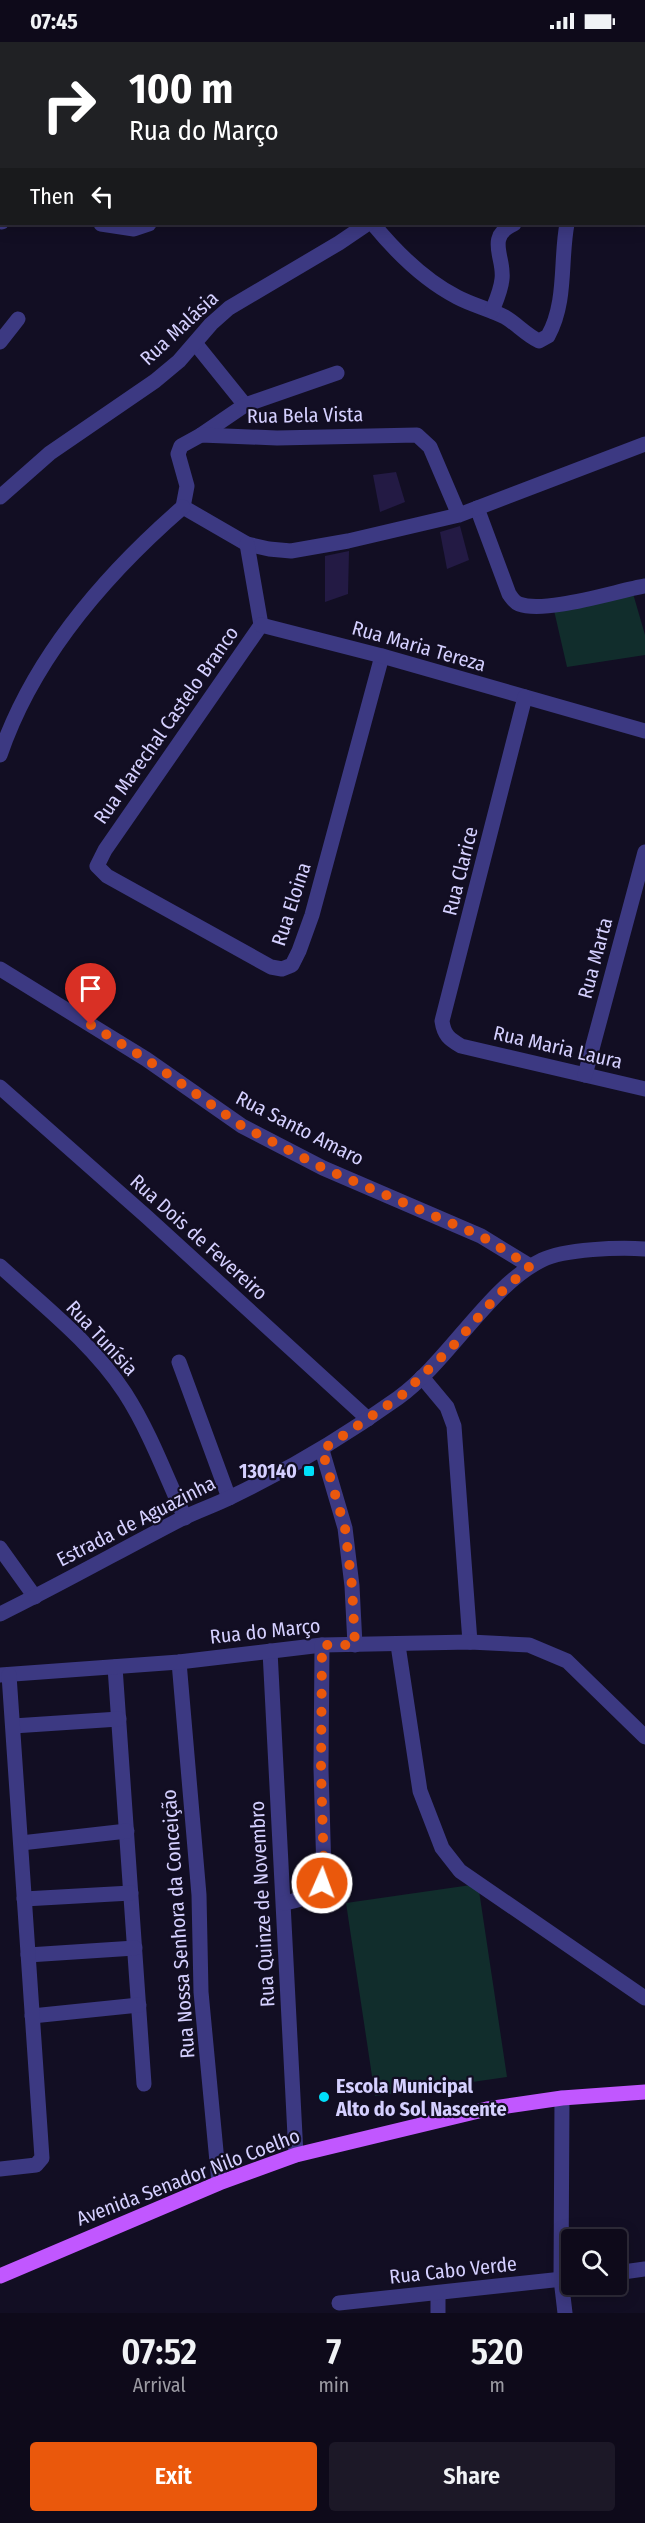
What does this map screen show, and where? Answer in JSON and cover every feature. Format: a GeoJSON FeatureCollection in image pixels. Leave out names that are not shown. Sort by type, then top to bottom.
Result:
{"type":"FeatureCollection","features":[{"type":"Feature","properties":{"kind":"main road","name":"Avenida Senador Nilo Coelho"},"geometry":{"type":"LineString","coordinates":[[0,2276],[219,2183],[296,2155],[487,2109],[562,2098],[645,2092]]}},
{"type":"Feature","properties":{"kind":"street"},"geometry":{"type":"LineString","coordinates":[[108,225],[134,229],[146,225]]}},
{"type":"Feature","properties":{"kind":"street","name":"Rua Malásia"},"geometry":{"type":"LineString","coordinates":[[0,497],[50,453],[155,381],[179,361],[229,308],[366,225]]}},
{"type":"Feature","properties":{"kind":"street"},"geometry":{"type":"LineString","coordinates":[[375,225],[401,255],[430,280],[454,296],[510,320],[538,341],[548,336],[556,313],[563,278],[567,225]]}},
{"type":"Feature","properties":{"kind":"street"},"geometry":{"type":"LineString","coordinates":[[492,311],[502,281],[498,243],[503,232],[513,225]]}},
{"type":"Feature","properties":{"kind":"street"},"geometry":{"type":"LineString","coordinates":[[0,342],[18,319]]}},
{"type":"Feature","properties":{"kind":"street"},"geometry":{"type":"LineString","coordinates":[[195,343],[245,405]]}},
{"type":"Feature","properties":{"kind":"street","name":"Rua Bela Vista"},"geometry":{"type":"LineString","coordinates":[[183,507],[187,486],[178,454],[181,446],[245,405],[337,373]]}},
{"type":"Feature","properties":{"kind":"street","name":"Rua Bela Vista"},"geometry":{"type":"LineString","coordinates":[[201,435],[277,438],[410,435],[421,437],[430,447],[459,515]]}},
{"type":"Feature","properties":{"kind":"street"},"geometry":{"type":"LineString","coordinates":[[0,755],[28,692],[78,616],[135,550],[183,507],[248,544],[291,551],[348,541],[459,515],[645,444]]}},
{"type":"Feature","properties":{"kind":"street"},"geometry":{"type":"LineString","coordinates":[[477,508],[509,594],[516,602],[536,606],[566,603],[644,589]]}},
{"type":"Feature","properties":{"kind":"street"},"geometry":{"type":"LineString","coordinates":[[248,544],[261,625]]}},
{"type":"Feature","properties":{"kind":"street","name":"Rua Maria Tereza"},"geometry":{"type":"LineString","coordinates":[[261,625],[382,656],[645,731]]}},
{"type":"Feature","properties":{"kind":"street","name":"Rua Marechal Castelo Branco"},"geometry":{"type":"LineString","coordinates":[[105,850],[261,625]]}},
{"type":"Feature","properties":{"kind":"street","name":"Rua Eloina"},"geometry":{"type":"LineString","coordinates":[[105,850],[97,866],[107,876],[271,967],[282,969],[292,965],[312,915],[382,656]]}},
{"type":"Feature","properties":{"kind":"street","name":"Rua Clarice"},"geometry":{"type":"LineString","coordinates":[[461,1046],[443,1032],[442,1022],[525,698]]}},
{"type":"Feature","properties":{"kind":"street","name":"Rua Marta"},"geometry":{"type":"LineString","coordinates":[[585,1075],[645,852]]}},
{"type":"Feature","properties":{"kind":"street","name":"Rua Santo Amaro"},"geometry":{"type":"LineString","coordinates":[[0,969],[146,1059],[242,1126],[323,1168],[481,1236],[530,1266]]}},
{"type":"Feature","properties":{"kind":"street","name":"Rua Maria Laura"},"geometry":{"type":"LineString","coordinates":[[461,1046],[645,1089]]}},
{"type":"Feature","properties":{"kind":"street","name":"Rua Dois de Fevereiro"},"geometry":{"type":"LineString","coordinates":[[0,1087],[147,1217],[368,1419]]}},
{"type":"Feature","properties":{"kind":"street","name":"Estrada de Aguazinha"},"geometry":{"type":"LineString","coordinates":[[0,1614],[322,1450],[401,1396],[422,1377],[497,1296],[530,1266],[545,1258],[566,1254],[619,1248],[645,1249]]}},
{"type":"Feature","properties":{"kind":"street","name":"Rua Tunísia"},"geometry":{"type":"LineString","coordinates":[[0,1266],[79,1338],[124,1392],[144,1425],[185,1518]]}},
{"type":"Feature","properties":{"kind":"street"},"geometry":{"type":"LineString","coordinates":[[179,1362],[230,1498]]}},
{"type":"Feature","properties":{"kind":"street"},"geometry":{"type":"LineString","coordinates":[[422,1377],[447,1407],[454,1426],[470,1642]]}},
{"type":"Feature","properties":{"kind":"street"},"geometry":{"type":"LineString","coordinates":[[322,1450],[345,1528],[352,1586],[355,1645]]}},
{"type":"Feature","properties":{"kind":"street"},"geometry":{"type":"LineString","coordinates":[[0,1548],[35,1596]]}},
{"type":"Feature","properties":{"kind":"street","name":"Rua do Março"},"geometry":{"type":"LineString","coordinates":[[5,1675],[179,1662],[322,1645],[470,1642],[529,1645],[567,1661],[645,1737]]}},
{"type":"Feature","properties":{"kind":"street"},"geometry":{"type":"LineString","coordinates":[[285,1903],[315,1895],[320,1889],[324,1873],[321,1769],[322,1645]]}},
{"type":"Feature","properties":{"kind":"street"},"geometry":{"type":"LineString","coordinates":[[398,1645],[420,1791],[442,1848],[460,1871],[645,1998]]}},
{"type":"Feature","properties":{"kind":"street","name":"Rua Quinze de Novembro"},"geometry":{"type":"LineString","coordinates":[[270,1651],[278,1832],[285,1903],[296,2155]]}},
{"type":"Feature","properties":{"kind":"street","name":"Rua Nossa Senhora da Conceição"},"geometry":{"type":"LineString","coordinates":[[179,1662],[199,1896],[201,1992],[219,2183]]}},
{"type":"Feature","properties":{"kind":"street"},"geometry":{"type":"LineString","coordinates":[[116,1667],[144,2084]]}},
{"type":"Feature","properties":{"kind":"street"},"geometry":{"type":"LineString","coordinates":[[0,2169],[36,2165],[42,2158],[13,1726],[5,1675]]}},
{"type":"Feature","properties":{"kind":"street"},"geometry":{"type":"LineString","coordinates":[[13,1726],[119,1719]]}},
{"type":"Feature","properties":{"kind":"street"},"geometry":{"type":"LineString","coordinates":[[21,1843],[127,1831]]}},
{"type":"Feature","properties":{"kind":"street"},"geometry":{"type":"LineString","coordinates":[[24,1899],[131,1893]]}},
{"type":"Feature","properties":{"kind":"street"},"geometry":{"type":"LineString","coordinates":[[28,1955],[135,1948]]}},
{"type":"Feature","properties":{"kind":"street"},"geometry":{"type":"LineString","coordinates":[[32,2016],[139,2004]]}},
{"type":"Feature","properties":{"kind":"street"},"geometry":{"type":"LineString","coordinates":[[562,2098],[565,2229]]}},
{"type":"Feature","properties":{"kind":"street"},"geometry":{"type":"LineString","coordinates":[[627,2272],[645,2270]]}},
{"type":"Feature","properties":{"kind":"street","name":"Rua Cabo Verde"},"geometry":{"type":"LineString","coordinates":[[339,2304],[561,2280]]}},
{"type":"Feature","properties":{"kind":"street"},"geometry":{"type":"LineString","coordinates":[[438,2294],[438,2313]]}},
{"type":"Feature","properties":{"kind":"street"},"geometry":{"type":"LineString","coordinates":[[565,2313],[566,2295]]}},
{"type":"Feature","properties":{"kind":"green space"},"geometry":{"type":"Polygon","coordinates":[[[632,590],[645,635],[645,655],[567,667],[553,606],[632,590]]]}},
{"type":"Feature","properties":{"kind":"green space"},"geometry":{"type":"Polygon","coordinates":[[[478,1884],[507,2077],[375,2096],[346,1903],[478,1884]]]}},
{"type":"Feature","properties":{"kind":"building"},"geometry":{"type":"Polygon","coordinates":[[[396,472],[405,502],[380,512],[373,475],[396,472]]]}},
{"type":"Feature","properties":{"kind":"building"},"geometry":{"type":"Polygon","coordinates":[[[460,526],[469,560],[447,569],[440,532],[460,526]]]}},
{"type":"Feature","properties":{"kind":"building"},"geometry":{"type":"Polygon","coordinates":[[[349,551],[348,594],[325,602],[325,556],[349,551]]]}},
{"type":"Feature","properties":{"kind":"place","name":"130140"},"geometry":{"type":"Point","coordinates":[309,1471]}},
{"type":"Feature","properties":{"kind":"place","name":"Escola Municipal Alto do Sol Nascente"},"geometry":{"type":"Point","coordinates":[324,2097]}},
{"type":"Feature","properties":{"kind":"route"},"geometry":{"type":"LineString","coordinates":[[91,1025],[146,1059],[242,1126],[323,1168],[481,1236],[530,1266],[497,1296],[452,1347],[401,1396],[322,1450],[345,1528],[352,1586],[355,1645],[322,1645],[321,1769],[324,1873],[322,1883]]}}]}
